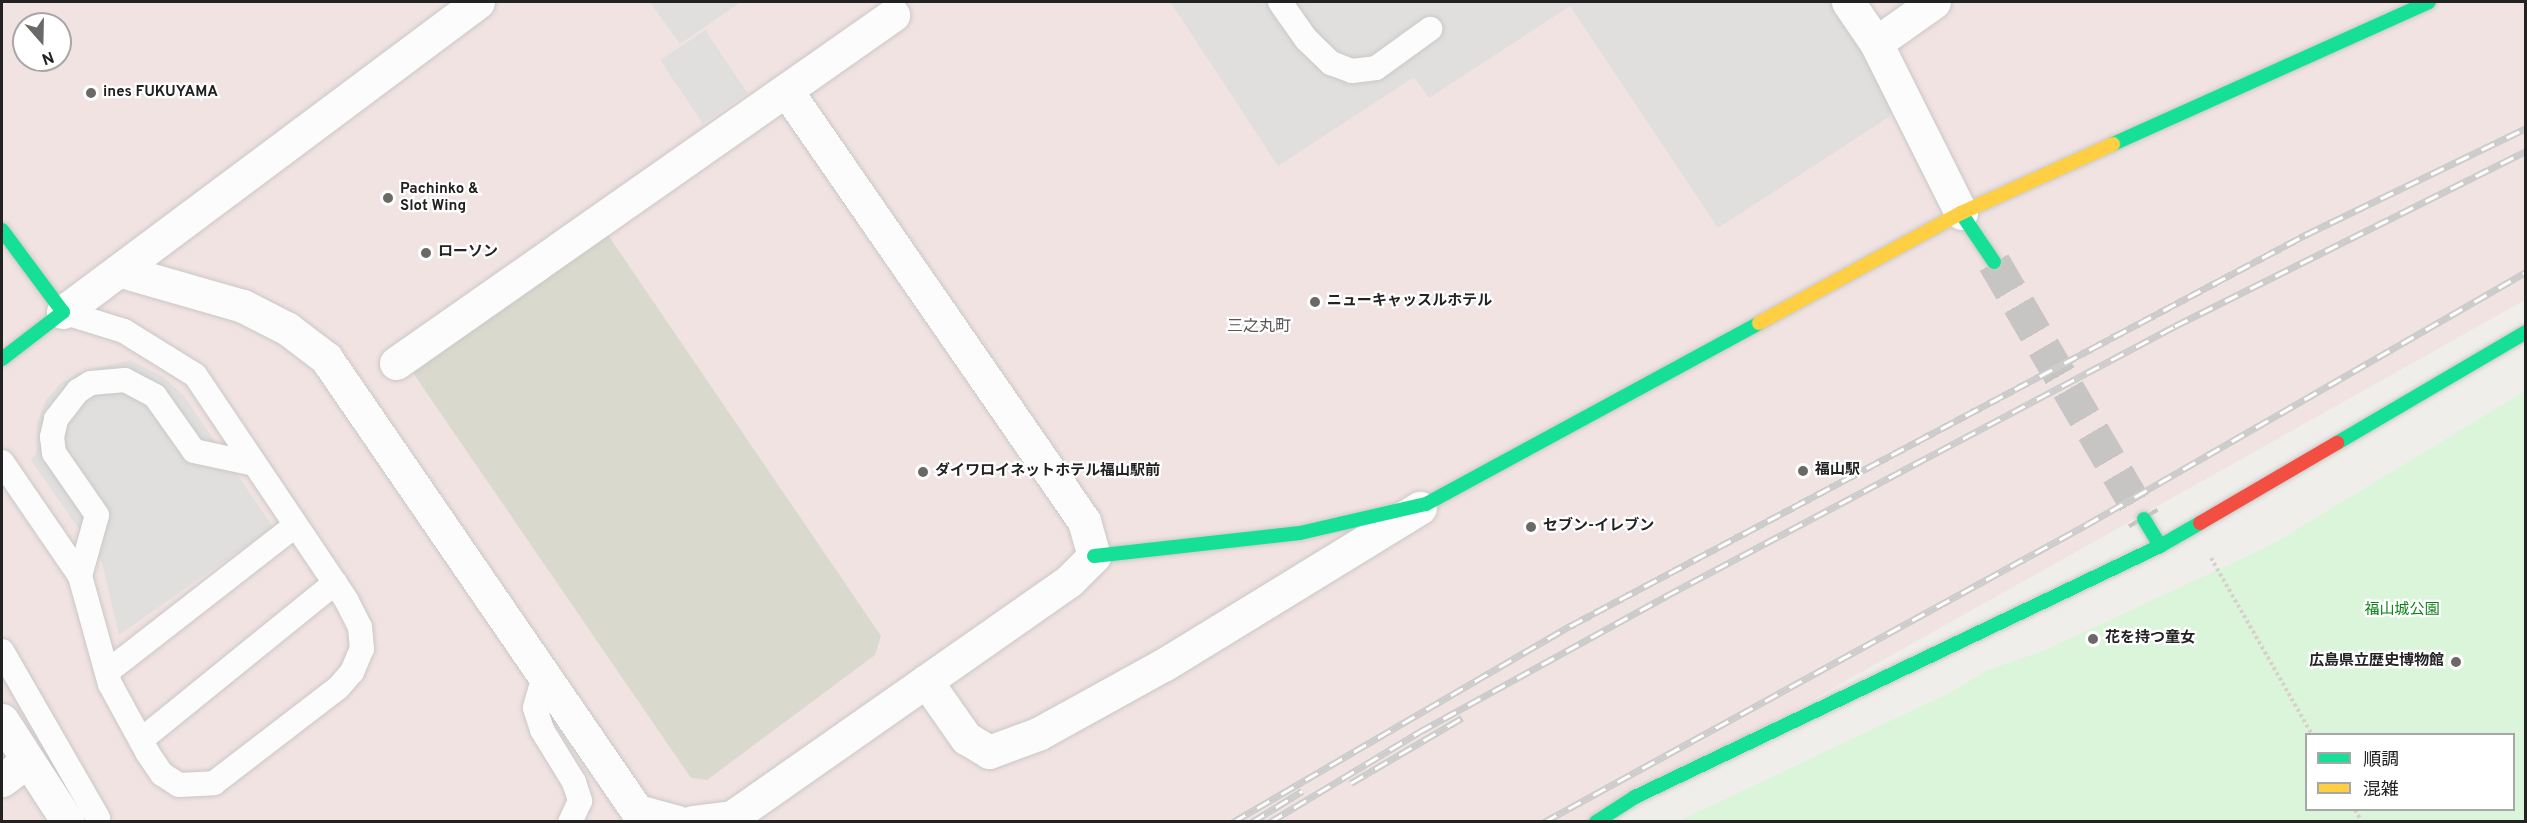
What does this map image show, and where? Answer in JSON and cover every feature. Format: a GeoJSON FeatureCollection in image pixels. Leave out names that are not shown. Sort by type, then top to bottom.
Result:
{"type":"FeatureCollection","features":[{"type":"Feature","properties":{"kind":"street"},"geometry":{"type":"LineString","coordinates":[[2,358],[478,2]]}},
{"type":"Feature","properties":{"kind":"street"},"geometry":{"type":"LineString","coordinates":[[1848,2],[1876,43],[1961,213],[1994,262]]}},
{"type":"Feature","properties":{"kind":"street"},"geometry":{"type":"LineString","coordinates":[[1876,43],[1934,2]]}},
{"type":"Feature","properties":{"kind":"street"},"geometry":{"type":"LineString","coordinates":[[926,681],[966,738],[989,752],[1038,734],[1165,664],[1426,504],[1961,213],[2429,2]]}},
{"type":"Feature","properties":{"kind":"street"},"geometry":{"type":"LineString","coordinates":[[396,363],[786,90],[896,6]]}},
{"type":"Feature","properties":{"kind":"street"},"geometry":{"type":"LineString","coordinates":[[786,90],[1084,521],[1094,556]]}},
{"type":"Feature","properties":{"kind":"street"},"geometry":{"type":"LineString","coordinates":[[2,230],[63,312]]}},
{"type":"Feature","properties":{"kind":"street"},"geometry":{"type":"LineString","coordinates":[[120,271],[243,306],[288,329],[326,358],[637,811],[678,822]]}},
{"type":"Feature","properties":{"kind":"street"},"geometry":{"type":"LineString","coordinates":[[1596,822],[1635,797],[2160,546],[2526,332]]}},
{"type":"Feature","properties":{"kind":"street"},"geometry":{"type":"LineString","coordinates":[[692,822],[732,817],[1069,581],[1094,556],[1300,533],[1426,504]]}},
{"type":"Feature","properties":{"kind":"street"},"geometry":{"type":"LineString","coordinates":[[2145,519],[2160,546]]}},
{"type":"Feature","properties":{"kind":"street"},"geometry":{"type":"LineString","coordinates":[[2,720],[14,771],[83,820]]}},
{"type":"Feature","properties":{"kind":"lane"},"geometry":{"type":"LineString","coordinates":[[1280,2],[1306,39],[1331,63],[1352,71],[1376,68],[1430,28]]}},
{"type":"Feature","properties":{"kind":"lane"},"geometry":{"type":"LineString","coordinates":[[2,462],[80,576],[107,672],[141,740],[162,774],[178,785],[214,783],[338,688],[352,672],[362,649],[360,627],[335,583],[195,375],[124,331],[63,312]]}},
{"type":"Feature","properties":{"kind":"lane"},"geometry":{"type":"LineString","coordinates":[[80,576],[97,515],[54,453],[52,437],[57,419],[78,391],[91,383],[125,380],[155,396],[194,451],[255,464]]}},
{"type":"Feature","properties":{"kind":"lane"},"geometry":{"type":"LineString","coordinates":[[107,672],[296,525]]}},
{"type":"Feature","properties":{"kind":"lane"},"geometry":{"type":"LineString","coordinates":[[141,740],[335,583]]}},
{"type":"Feature","properties":{"kind":"lane"},"geometry":{"type":"LineString","coordinates":[[2,651],[83,820]]}},
{"type":"Feature","properties":{"kind":"lane"},"geometry":{"type":"LineString","coordinates":[[544,676],[535,708],[542,730],[574,782],[580,801],[570,822]]}},
{"type":"Feature","properties":{"kind":"path"},"geometry":{"type":"LineString","coordinates":[[2193,528],[2311,733]]}},
{"type":"Feature","properties":{"kind":"shaded area"},"geometry":{"type":"Polygon","coordinates":[[[2,2],[2525,2],[2525,300],[1596,821],[2,822],[2,2]]]}},
{"type":"Feature","properties":{"kind":"shaded area"},"geometry":{"type":"Polygon","coordinates":[[[650,2],[741,2],[680,44],[650,2]]]}},
{"type":"Feature","properties":{"kind":"shaded area"},"geometry":{"type":"Polygon","coordinates":[[[1829,2],[1894,100],[1889,117],[1718,228],[1570,6],[1429,98],[1414,77],[1278,166],[1171,3],[1829,2]]]}},
{"type":"Feature","properties":{"kind":"shaded area"},"geometry":{"type":"Polygon","coordinates":[[[705,30],[747,93],[703,123],[660,60],[705,30]]]}},
{"type":"Feature","properties":{"kind":"shaded area"},"geometry":{"type":"Polygon","coordinates":[[[608,235],[881,636],[875,655],[707,780],[691,778],[413,373],[608,235]]]}},
{"type":"Feature","properties":{"kind":"shaded area"},"geometry":{"type":"Polygon","coordinates":[[[130,360],[163,377],[184,396],[273,527],[119,635],[102,562],[31,460],[36,454],[37,424],[46,400],[60,384],[78,373],[130,360]]]}},
{"type":"Feature","properties":{"kind":"green space","name":"福山城公園"},"geometry":{"type":"Polygon","coordinates":[[[2525,391],[2525,821],[1679,821],[1951,692],[1988,670],[2043,651],[2271,545],[2525,391]]]}},
{"type":"Feature","properties":{"kind":"tunnel"},"geometry":{"type":"LineString","coordinates":[[1994,262],[2144,519]]}},
{"type":"Feature","properties":{"kind":"railway"},"geometry":{"type":"LineString","coordinates":[[1233,822],[1570,626],[2305,235],[2526,128]]}},
{"type":"Feature","properties":{"kind":"railway"},"geometry":{"type":"LineString","coordinates":[[1270,822],[1419,732],[1666,596],[2175,326],[2526,151]]}},
{"type":"Feature","properties":{"kind":"railway"},"geometry":{"type":"LineString","coordinates":[[1544,822],[2086,525],[2526,272]]}},
{"type":"Feature","properties":{"kind":"railway"},"geometry":{"type":"LineString","coordinates":[[1351,783],[1462,718]]}},
{"type":"Feature","properties":{"kind":"railway"},"geometry":{"type":"LineString","coordinates":[[1252,822],[1302,791]]}},
{"type":"Feature","properties":{"kind":"traffic: fast"},"geometry":{"type":"LineString","coordinates":[[2113,144],[2429,2]]}},
{"type":"Feature","properties":{"kind":"traffic: fast"},"geometry":{"type":"LineString","coordinates":[[1961,213],[1994,262]]}},
{"type":"Feature","properties":{"kind":"traffic: fast"},"geometry":{"type":"LineString","coordinates":[[2,230],[63,312],[2,359]]}},
{"type":"Feature","properties":{"kind":"traffic: fast"},"geometry":{"type":"LineString","coordinates":[[1094,556],[1300,533],[1426,504],[1759,323]]}},
{"type":"Feature","properties":{"kind":"traffic: fast"},"geometry":{"type":"LineString","coordinates":[[2337,443],[2526,332]]}},
{"type":"Feature","properties":{"kind":"traffic: fast"},"geometry":{"type":"LineString","coordinates":[[2144,519],[2160,546]]}},
{"type":"Feature","properties":{"kind":"traffic: fast"},"geometry":{"type":"LineString","coordinates":[[1596,822],[1635,797],[2160,546],[2200,523]]}},
{"type":"Feature","properties":{"kind":"traffic: slow"},"geometry":{"type":"LineString","coordinates":[[1759,323],[1961,213],[2113,144]]}},
{"type":"Feature","properties":{"kind":"traffic: jam"},"geometry":{"type":"LineString","coordinates":[[2200,523],[2337,443]]}},
{"type":"Feature","properties":{"kind":"place","name":"ines FUKUYAMA"},"geometry":{"type":"Point","coordinates":[91,93]}},
{"type":"Feature","properties":{"kind":"place","name":"Pachinko & Slot Wing"},"geometry":{"type":"Point","coordinates":[388,198]}},
{"type":"Feature","properties":{"kind":"place","name":"ローソン"},"geometry":{"type":"Point","coordinates":[426,253]}},
{"type":"Feature","properties":{"kind":"place","name":"ニューキャッスルホテル"},"geometry":{"type":"Point","coordinates":[1315,302]}},
{"type":"Feature","properties":{"kind":"place","name":"福山駅"},"geometry":{"type":"Point","coordinates":[1803,471]}},
{"type":"Feature","properties":{"kind":"place","name":"ダイワロイネットホテル福山駅前"},"geometry":{"type":"Point","coordinates":[923,472]}},
{"type":"Feature","properties":{"kind":"place","name":"セブン-イレブン"},"geometry":{"type":"Point","coordinates":[1531,527]}},
{"type":"Feature","properties":{"kind":"place","name":"花を持つ童女"},"geometry":{"type":"Point","coordinates":[2093,639]}},
{"type":"Feature","properties":{"kind":"place","name":"広島県立歴史博物館"},"geometry":{"type":"Point","coordinates":[2456,662]}},
{"type":"Feature","properties":{"kind":"district","name":"三之丸町"},"geometry":{"type":"Point","coordinates":[1259,327]}}]}
